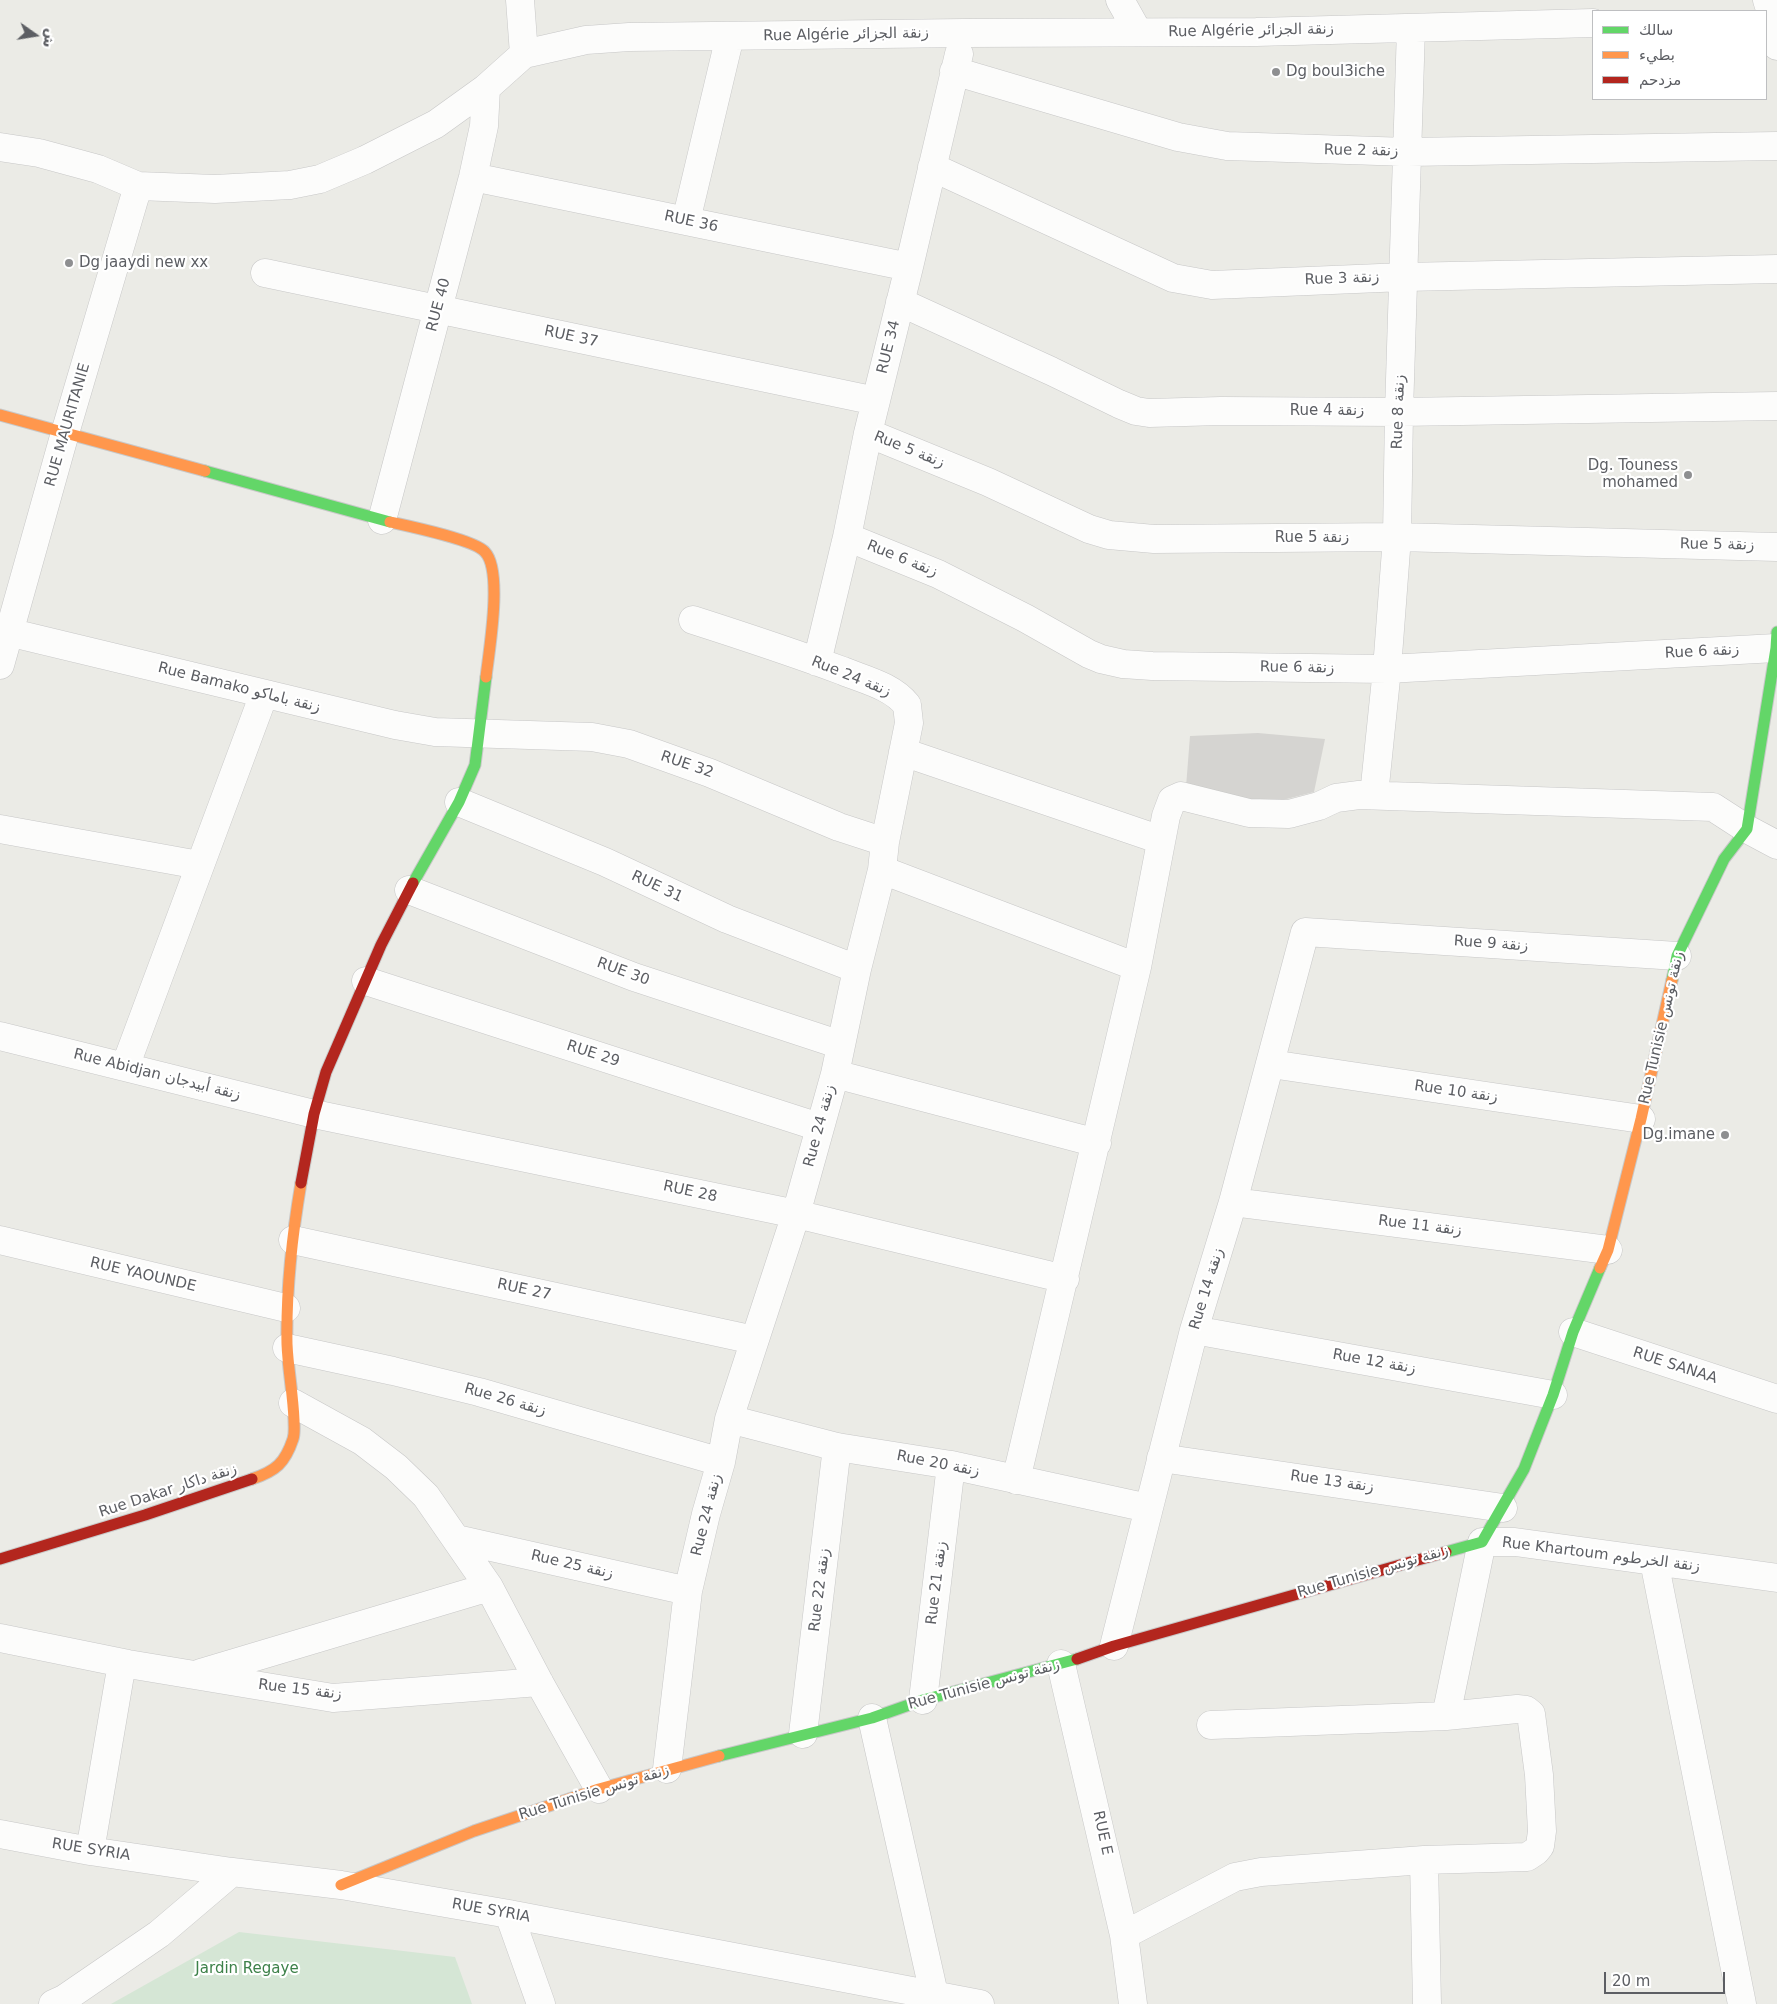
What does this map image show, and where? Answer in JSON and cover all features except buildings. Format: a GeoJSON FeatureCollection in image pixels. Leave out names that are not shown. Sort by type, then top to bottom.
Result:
{"type":"FeatureCollection","features":[{"type":"Feature","properties":{"kind":"street"},"geometry":{"type":"LineString","coordinates":[[520,0],[524,54]]}},
{"type":"Feature","properties":{"kind":"street"},"geometry":{"type":"LineString","coordinates":[[1120,0],[1138,32]]}},
{"type":"Feature","properties":{"kind":"street"},"geometry":{"type":"LineString","coordinates":[[1768,13],[1777,46]]}},
{"type":"Feature","properties":{"kind":"street","name":"Rue Algérie زنقة الجزائر"},"geometry":{"type":"LineString","coordinates":[[138,186],[215,189],[290,186],[320,179],[365,160],[436,124],[486,88],[524,54],[586,40],[964,33],[1256,32],[1592,23]]}},
{"type":"Feature","properties":{"kind":"street","name":"Rue 8 زنقة"},"geometry":{"type":"LineString","coordinates":[[1374,795],[1387,670],[1397,537],[1411,28]]}},
{"type":"Feature","properties":{"kind":"street","name":"RUE 34"},"geometry":{"type":"LineString","coordinates":[[817,662],[847,537],[868,433],[964,33]]}},
{"type":"Feature","properties":{"kind":"street"},"geometry":{"type":"LineString","coordinates":[[686,221],[730,36]]}},
{"type":"Feature","properties":{"kind":"street","name":"Rue 2 زنقة"},"geometry":{"type":"LineString","coordinates":[[954,71],[1178,137],[1227,146],[1408,152],[1777,146]]}},
{"type":"Feature","properties":{"kind":"street","name":"RUE 40"},"geometry":{"type":"LineString","coordinates":[[382,520],[473,176],[484,126],[486,88]]}},
{"type":"Feature","properties":{"kind":"street"},"geometry":{"type":"LineString","coordinates":[[0,147],[39,153],[98,168],[138,186]]}},
{"type":"Feature","properties":{"kind":"street","name":"Rue 3 زنقة"},"geometry":{"type":"LineString","coordinates":[[932,167],[1173,278],[1212,285],[1404,277],[1777,269]]}},
{"type":"Feature","properties":{"kind":"street","name":"RUE 36"},"geometry":{"type":"LineString","coordinates":[[473,176],[909,267]]}},
{"type":"Feature","properties":{"kind":"street","name":"RUE MAURITANIE"},"geometry":{"type":"LineString","coordinates":[[0,665],[4,631],[138,186]]}},
{"type":"Feature","properties":{"kind":"street","name":"RUE 37"},"geometry":{"type":"LineString","coordinates":[[265,274],[876,401]]}},
{"type":"Feature","properties":{"kind":"street","name":"Rue 4 زنقة"},"geometry":{"type":"LineString","coordinates":[[900,302],[1136,411],[1158,413],[1221,410],[1399,412],[1777,406]]}},
{"type":"Feature","properties":{"kind":"street","name":"Rue Dakar زنقة داكار"},"geometry":{"type":"LineString","coordinates":[[0,415],[382,520],[434,532],[478,546],[486,552],[492,565],[494,581],[493,615],[475,765],[459,802],[409,890],[381,945],[326,1072],[314,1114],[299,1196],[286,1308],[294,1436],[290,1448],[281,1464],[267,1474],[145,1515],[0,1559]]}},
{"type":"Feature","properties":{"kind":"street","name":"Rue 5 زنقة"},"geometry":{"type":"LineString","coordinates":[[868,433],[988,482],[1089,529],[1109,535],[1154,539],[1397,537],[1777,546]]}},
{"type":"Feature","properties":{"kind":"street","name":"Rue 6 زنقة"},"geometry":{"type":"LineString","coordinates":[[847,537],[938,574],[1025,618],[1089,654],[1123,664],[1387,670],[1777,643]]}},
{"type":"Feature","properties":{"kind":"street","name":"Rue 24 زنقة"},"geometry":{"type":"LineString","coordinates":[[667,1769],[688,1591],[730,1419],[796,1214],[834,1074],[857,969],[882,870],[885,842],[909,723],[908,709],[905,702],[883,687],[817,662],[694,620]]}},
{"type":"Feature","properties":{"kind":"street","name":"Rue Bamako زنقة باماكو"},"geometry":{"type":"LineString","coordinates":[[4,631],[395,725],[435,732],[480,734]]}},
{"type":"Feature","properties":{"kind":"street","name":"Rue Tunisie زنقة تونس"},"geometry":{"type":"LineString","coordinates":[[341,1885],[474,1831],[599,1789],[667,1769],[872,1718],[923,1700],[1061,1664],[1114,1646],[1482,1542],[1524,1470],[1553,1395],[1573,1332],[1608,1250],[1677,956],[1724,859],[1747,829],[1777,643]]}},
{"type":"Feature","properties":{"kind":"street"},"geometry":{"type":"LineString","coordinates":[[124,1067],[264,694]]}},
{"type":"Feature","properties":{"kind":"street","name":"RUE 32"},"geometry":{"type":"LineString","coordinates":[[480,734],[592,736],[629,744],[710,773],[839,827],[885,842]]}},
{"type":"Feature","properties":{"kind":"street"},"geometry":{"type":"LineString","coordinates":[[903,752],[1161,840]]}},
{"type":"Feature","properties":{"kind":"street"},"geometry":{"type":"LineString","coordinates":[[1016,1480],[1138,968],[1161,840],[1169,806],[1176,797],[1185,795],[1249,813],[1289,814],[1319,806],[1336,798],[1359,794],[1712,807],[1777,845]]}},
{"type":"Feature","properties":{"kind":"street","name":"RUE 31"},"geometry":{"type":"LineString","coordinates":[[459,802],[596,858],[727,919],[857,969]]}},
{"type":"Feature","properties":{"kind":"street"},"geometry":{"type":"LineString","coordinates":[[0,829],[199,865]]}},
{"type":"Feature","properties":{"kind":"street"},"geometry":{"type":"LineString","coordinates":[[882,870],[1138,968]]}},
{"type":"Feature","properties":{"kind":"street","name":"RUE 30"},"geometry":{"type":"LineString","coordinates":[[409,890],[634,977],[840,1045]]}},
{"type":"Feature","properties":{"kind":"street","name":"Rue 9 زنقة"},"geometry":{"type":"LineString","coordinates":[[1305,932],[1677,956]]}},
{"type":"Feature","properties":{"kind":"street","name":"Rue 14 زنقة"},"geometry":{"type":"LineString","coordinates":[[1114,1646],[1194,1330],[1233,1202],[1305,932]]}},
{"type":"Feature","properties":{"kind":"street","name":"RUE 29"},"geometry":{"type":"LineString","coordinates":[[366,982],[820,1127]]}},
{"type":"Feature","properties":{"kind":"street","name":"Rue Abidjan زنقة أبيدجان"},"geometry":{"type":"LineString","coordinates":[[0,1036],[314,1114]]}},
{"type":"Feature","properties":{"kind":"street","name":"Rue 10 زنقة"},"geometry":{"type":"LineString","coordinates":[[1271,1064],[1640,1119]]}},
{"type":"Feature","properties":{"kind":"street"},"geometry":{"type":"LineString","coordinates":[[834,1074],[1097,1143]]}},
{"type":"Feature","properties":{"kind":"street","name":"RUE 28"},"geometry":{"type":"LineString","coordinates":[[314,1114],[796,1214],[1065,1279]]}},
{"type":"Feature","properties":{"kind":"street","name":"Rue 11 زنقة"},"geometry":{"type":"LineString","coordinates":[[1233,1202],[1608,1250]]}},
{"type":"Feature","properties":{"kind":"street","name":"RUE YAOUNDE"},"geometry":{"type":"LineString","coordinates":[[0,1240],[286,1308]]}},
{"type":"Feature","properties":{"kind":"street","name":"RUE 27"},"geometry":{"type":"LineString","coordinates":[[293,1240],[754,1340]]}},
{"type":"Feature","properties":{"kind":"street","name":"Rue 12 زنقة"},"geometry":{"type":"LineString","coordinates":[[1194,1330],[1553,1395]]}},
{"type":"Feature","properties":{"kind":"street","name":"RUE SANAA"},"geometry":{"type":"LineString","coordinates":[[1573,1332],[1777,1399]]}},
{"type":"Feature","properties":{"kind":"street","name":"Rue 26 زنقة"},"geometry":{"type":"LineString","coordinates":[[287,1348],[479,1392],[721,1462]]}},
{"type":"Feature","properties":{"kind":"street"},"geometry":{"type":"LineString","coordinates":[[293,1403],[362,1441],[396,1467],[426,1496],[489,1587],[539,1682],[599,1789]]}},
{"type":"Feature","properties":{"kind":"street","name":"Rue 20 زنقة"},"geometry":{"type":"LineString","coordinates":[[730,1419],[837,1447],[951,1465],[1148,1508]]}},
{"type":"Feature","properties":{"kind":"street","name":"Rue 22 زنقة"},"geometry":{"type":"LineString","coordinates":[[803,1734],[837,1447]]}},
{"type":"Feature","properties":{"kind":"street","name":"Rue 13 زنقة"},"geometry":{"type":"LineString","coordinates":[[1161,1458],[1502,1508]]}},
{"type":"Feature","properties":{"kind":"street","name":"Rue 21 زنقة"},"geometry":{"type":"LineString","coordinates":[[923,1700],[951,1465]]}},
{"type":"Feature","properties":{"kind":"street","name":"Rue 25 زنقة"},"geometry":{"type":"LineString","coordinates":[[456,1539],[688,1591]]}},
{"type":"Feature","properties":{"kind":"street","name":"Rue Khartoum زنقة الخرطوم"},"geometry":{"type":"LineString","coordinates":[[1446,1716],[1482,1542],[1515,1542],[1777,1578]]}},
{"type":"Feature","properties":{"kind":"street"},"geometry":{"type":"LineString","coordinates":[[1654,1561],[1742,2004]]}},
{"type":"Feature","properties":{"kind":"street"},"geometry":{"type":"LineString","coordinates":[[195,1675],[489,1587]]}},
{"type":"Feature","properties":{"kind":"street","name":"Rue 15 زنقة"},"geometry":{"type":"LineString","coordinates":[[0,1638],[122,1662],[333,1698],[539,1682]]}},
{"type":"Feature","properties":{"kind":"street"},"geometry":{"type":"LineString","coordinates":[[90,1851],[122,1662]]}},
{"type":"Feature","properties":{"kind":"street","name":"RUE E"},"geometry":{"type":"LineString","coordinates":[[1061,1664],[1124,1936],[1133,2004]]}},
{"type":"Feature","properties":{"kind":"street"},"geometry":{"type":"LineString","coordinates":[[1124,1936],[1235,1877],[1261,1872],[1424,1860],[1527,1856],[1540,1846],[1542,1832],[1539,1775],[1531,1714],[1526,1710],[1517,1709],[1446,1716],[1210,1725]]}},
{"type":"Feature","properties":{"kind":"street"},"geometry":{"type":"LineString","coordinates":[[872,1718],[934,1994]]}},
{"type":"Feature","properties":{"kind":"street","name":"RUE SYRIA"},"geometry":{"type":"LineString","coordinates":[[0,1834],[90,1851],[232,1872],[341,1885],[509,1914],[980,2004]]}},
{"type":"Feature","properties":{"kind":"street"},"geometry":{"type":"LineString","coordinates":[[1424,1860],[1426,2004]]}},
{"type":"Feature","properties":{"kind":"street"},"geometry":{"type":"LineString","coordinates":[[53,2004],[64,1999],[159,1934],[232,1872]]}},
{"type":"Feature","properties":{"kind":"street"},"geometry":{"type":"LineString","coordinates":[[509,1914],[541,2004]]}},
{"type":"Feature","properties":{"kind":"green space","name":"Jardin Regaye"},"geometry":{"type":"Polygon","coordinates":[[[239,1932],[455,1957],[472,2004],[111,2004],[239,1932]]]}},
{"type":"Feature","properties":{"kind":"traffic: fast"},"geometry":{"type":"LineString","coordinates":[[205,471],[390,522]]}},
{"type":"Feature","properties":{"kind":"traffic: fast"},"geometry":{"type":"LineString","coordinates":[[1672,980],[1677,956],[1724,859],[1747,829],[1777,632]]}},
{"type":"Feature","properties":{"kind":"traffic: fast"},"geometry":{"type":"LineString","coordinates":[[413,883],[459,802],[475,765],[486,677]]}},
{"type":"Feature","properties":{"kind":"traffic: fast"},"geometry":{"type":"LineString","coordinates":[[1446,1552],[1482,1542],[1524,1469],[1553,1395],[1573,1332],[1600,1268]]}},
{"type":"Feature","properties":{"kind":"traffic: fast"},"geometry":{"type":"LineString","coordinates":[[719,1756],[872,1718],[923,1700],[1077,1659]]}},
{"type":"Feature","properties":{"kind":"traffic: slow"},"geometry":{"type":"LineString","coordinates":[[0,415],[205,471]]}},
{"type":"Feature","properties":{"kind":"traffic: slow"},"geometry":{"type":"LineString","coordinates":[[390,522],[455,538],[479,547],[485,552],[490,562],[494,593],[492,631],[486,677]]}},
{"type":"Feature","properties":{"kind":"traffic: slow"},"geometry":{"type":"LineString","coordinates":[[1600,1268],[1608,1250],[1641,1119],[1672,980]]}},
{"type":"Feature","properties":{"kind":"traffic: slow"},"geometry":{"type":"LineString","coordinates":[[252,1479],[267,1473],[278,1465],[287,1454],[294,1437],[288,1363],[287,1304],[292,1243],[301,1183]]}},
{"type":"Feature","properties":{"kind":"traffic: slow"},"geometry":{"type":"LineString","coordinates":[[341,1885],[474,1831],[599,1789],[719,1756]]}},
{"type":"Feature","properties":{"kind":"traffic: jam"},"geometry":{"type":"LineString","coordinates":[[301,1183],[314,1114],[326,1072],[381,945],[413,883]]}},
{"type":"Feature","properties":{"kind":"traffic: jam"},"geometry":{"type":"LineString","coordinates":[[0,1559],[145,1515],[252,1479]]}},
{"type":"Feature","properties":{"kind":"traffic: jam"},"geometry":{"type":"LineString","coordinates":[[1077,1659],[1114,1646],[1446,1552]]}},
{"type":"Feature","properties":{"kind":"place","name":"Dg boul3iche"},"geometry":{"type":"Point","coordinates":[1276,72]}},
{"type":"Feature","properties":{"kind":"place","name":"Dg jaaydi new xx"},"geometry":{"type":"Point","coordinates":[69,263]}},
{"type":"Feature","properties":{"kind":"place","name":"Dg. Touness mohamed"},"geometry":{"type":"Point","coordinates":[1688,475]}},
{"type":"Feature","properties":{"kind":"place","name":"Dg.imane"},"geometry":{"type":"Point","coordinates":[1725,1135]}}]}
